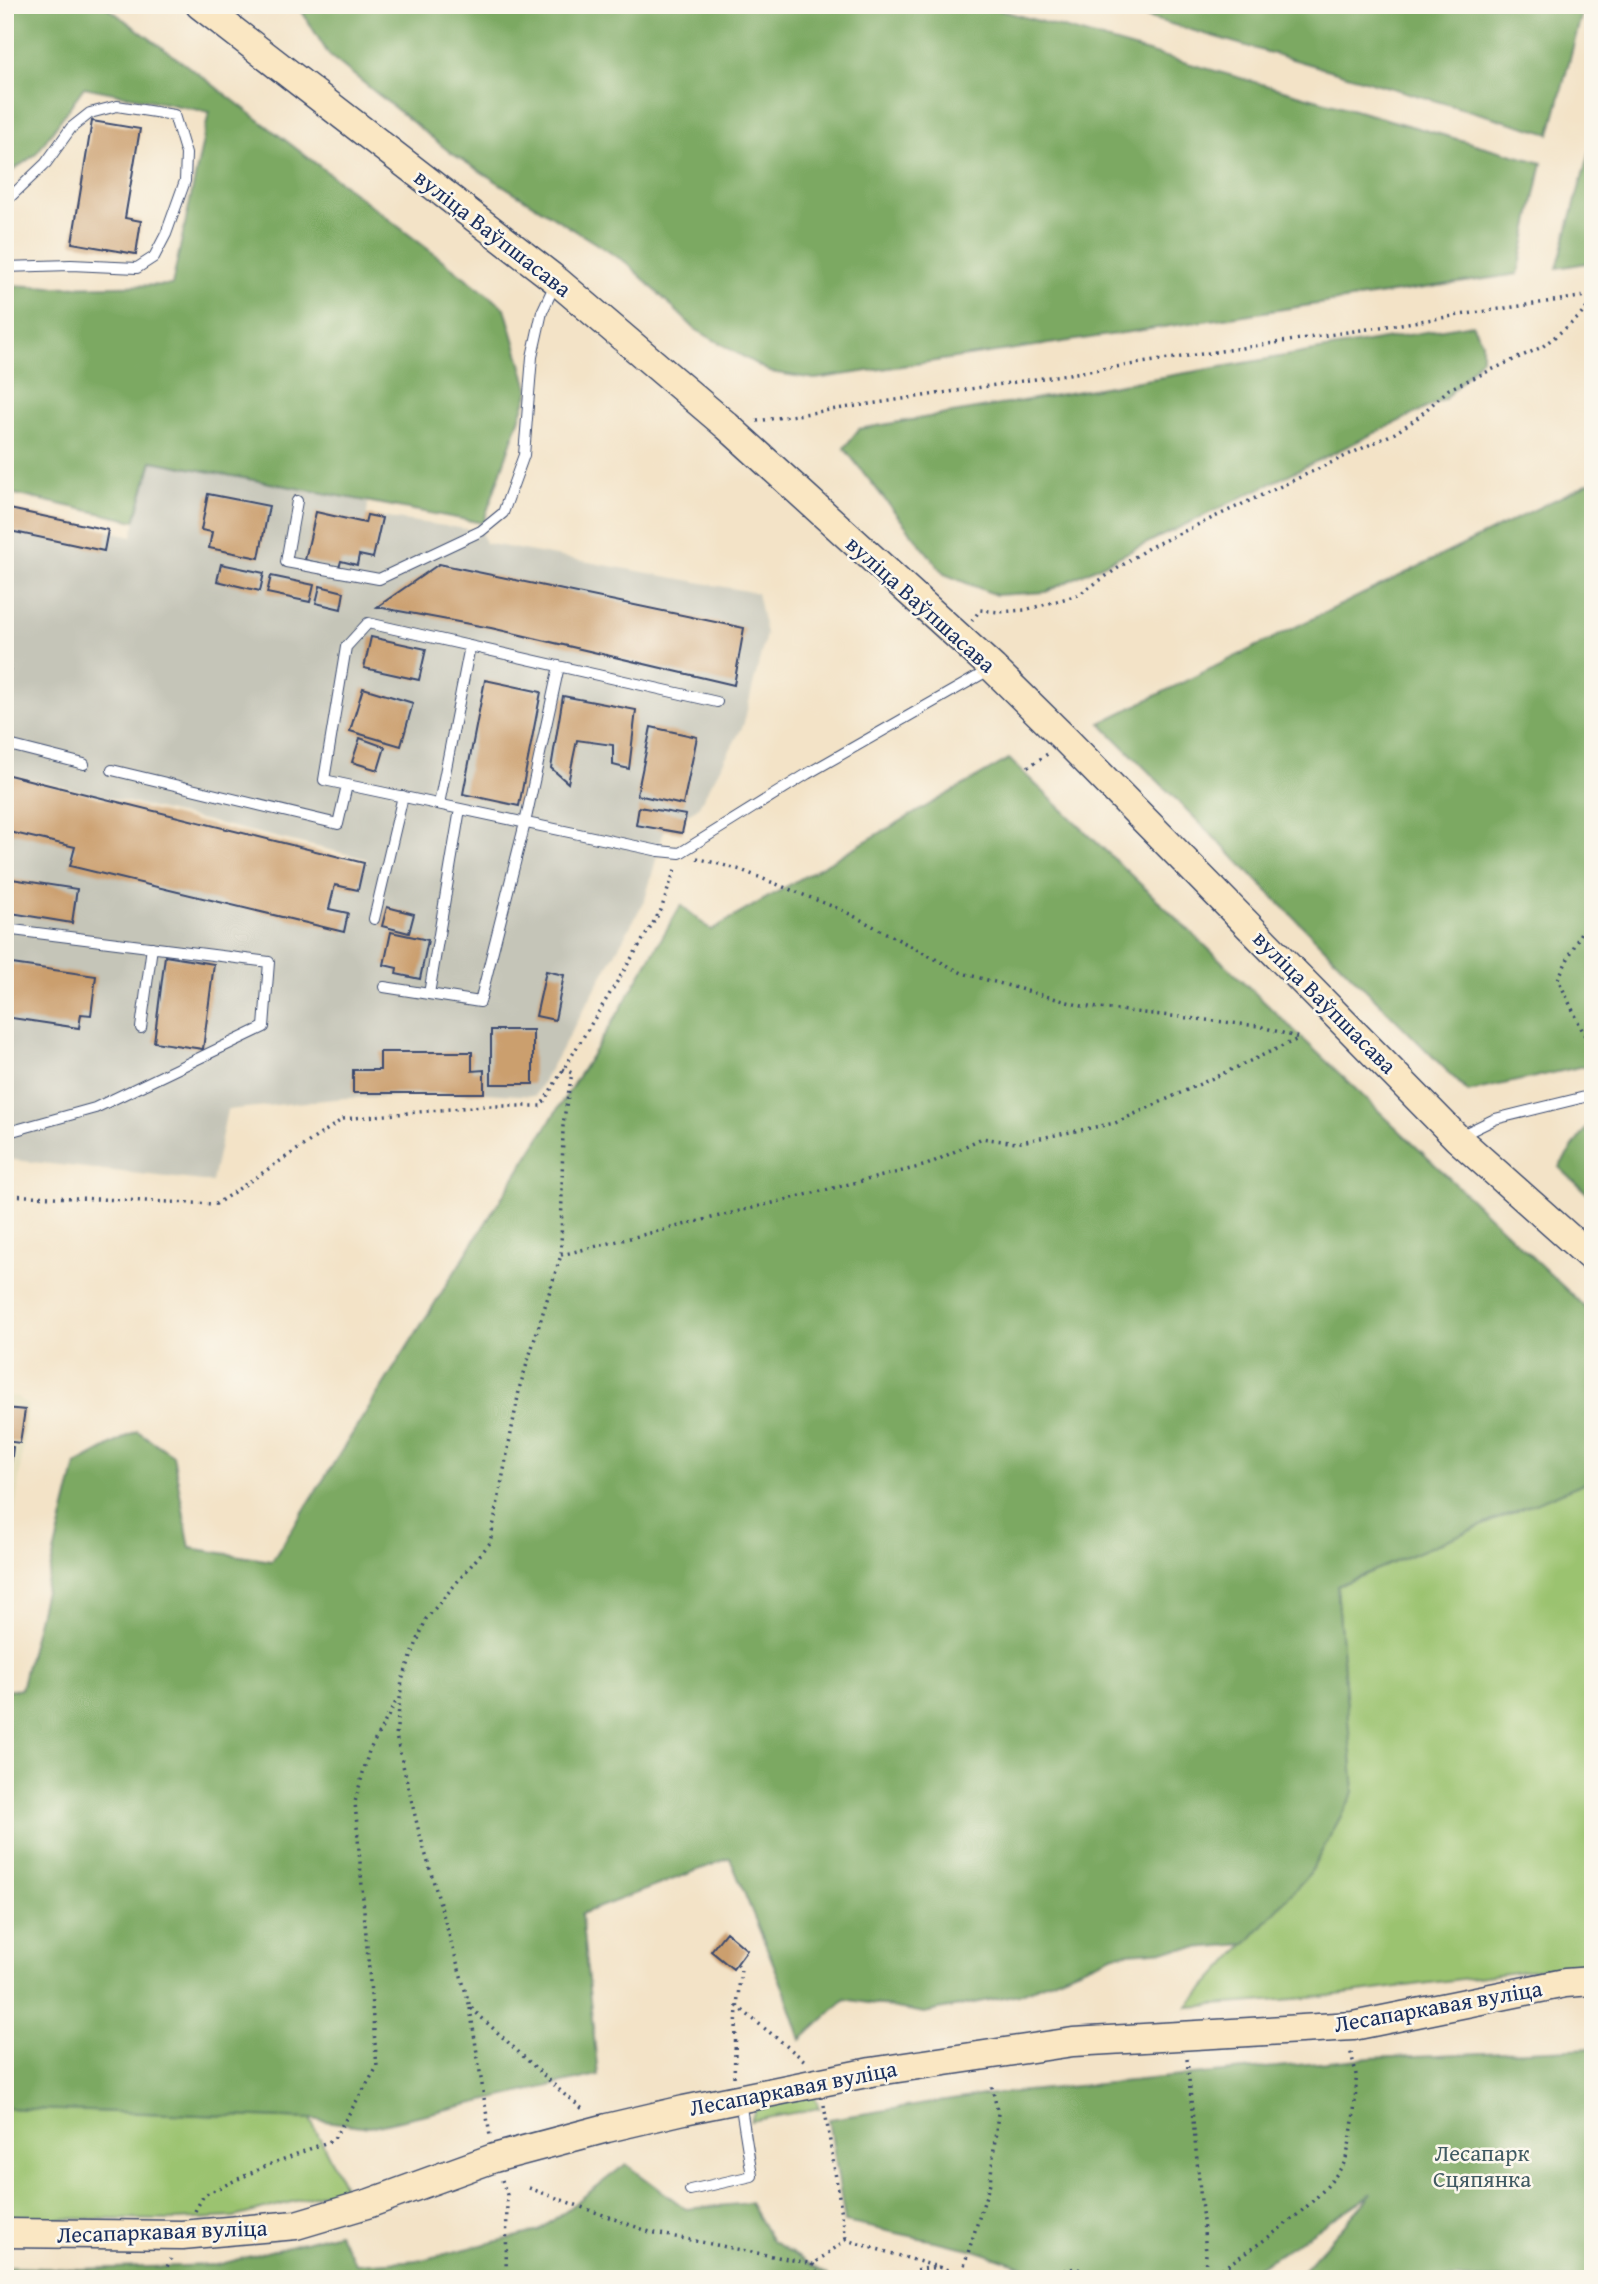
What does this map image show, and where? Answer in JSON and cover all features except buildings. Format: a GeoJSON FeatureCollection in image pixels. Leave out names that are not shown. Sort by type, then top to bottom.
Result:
{"type":"FeatureCollection","features":[{"type":"Feature","properties":{"kind":"main road","name":"вуліца Ваўпшасава"},"geometry":{"type":"LineString","coordinates":[[200,5],[557,281],[727,426],[993,668],[1457,1138],[1593,1259]]}},
{"type":"Feature","properties":{"kind":"main road","name":"Лесапаркавая вуліца"},"geometry":{"type":"LineString","coordinates":[[5,2233],[182,2235],[296,2225],[370,2203],[494,2158],[737,2088],[871,2072],[1073,2042],[1353,2026],[1565,1983],[1593,1981]]}},
{"type":"Feature","properties":{"kind":"lane"},"geometry":{"type":"LineString","coordinates":[[5,202],[46,163],[71,128],[90,113],[117,106],[174,115],[186,154],[185,181],[166,234],[154,257],[137,268],[71,265],[5,267]]}},
{"type":"Feature","properties":{"kind":"lane"},"geometry":{"type":"LineString","coordinates":[[297,501],[286,562],[379,579],[481,531],[503,513],[524,455],[532,357],[542,312],[557,281]]}},
{"type":"Feature","properties":{"kind":"lane"},"geometry":{"type":"LineString","coordinates":[[717,702],[368,623],[346,647],[324,780],[659,851],[680,853],[807,774],[993,668]]}},
{"type":"Feature","properties":{"kind":"lane"},"geometry":{"type":"LineString","coordinates":[[439,804],[470,646]]}},
{"type":"Feature","properties":{"kind":"lane"},"geometry":{"type":"LineString","coordinates":[[383,987],[480,1002],[525,823],[559,666]]}},
{"type":"Feature","properties":{"kind":"lane"},"geometry":{"type":"LineString","coordinates":[[5,744],[84,764]]}},
{"type":"Feature","properties":{"kind":"lane"},"geometry":{"type":"LineString","coordinates":[[112,770],[338,824],[347,785]]}},
{"type":"Feature","properties":{"kind":"lane"},"geometry":{"type":"LineString","coordinates":[[374,919],[402,796]]}},
{"type":"Feature","properties":{"kind":"lane"},"geometry":{"type":"LineString","coordinates":[[429,994],[460,809]]}},
{"type":"Feature","properties":{"kind":"lane"},"geometry":{"type":"LineString","coordinates":[[5,929],[269,962],[264,1027],[94,1108],[5,1133]]}},
{"type":"Feature","properties":{"kind":"lane"},"geometry":{"type":"LineString","coordinates":[[141,1028],[152,947]]}},
{"type":"Feature","properties":{"kind":"lane"},"geometry":{"type":"LineString","coordinates":[[1457,1138],[1495,1119],[1593,1095]]}},
{"type":"Feature","properties":{"kind":"lane"},"geometry":{"type":"LineString","coordinates":[[690,2190],[752,2176],[737,2088]]}},
{"type":"Feature","properties":{"kind":"path"},"geometry":{"type":"LineString","coordinates":[[727,426],[1593,298]]}},
{"type":"Feature","properties":{"kind":"path"},"geometry":{"type":"LineString","coordinates":[[970,623],[980,610],[1025,610],[1078,594],[1147,548],[1395,433],[1416,419],[1449,389],[1542,347],[1578,318],[1593,298]]}},
{"type":"Feature","properties":{"kind":"path"},"geometry":{"type":"LineString","coordinates":[[1593,843],[1593,852]]}},
{"type":"Feature","properties":{"kind":"path"},"geometry":{"type":"LineString","coordinates":[[5,1195],[216,1204],[343,1119],[483,1106],[541,1106],[661,910],[680,853],[741,870],[844,911],[962,973],[1082,1006],[1259,1026],[1299,1038],[1115,1123],[1016,1143],[982,1138],[927,1165],[561,1255]]}},
{"type":"Feature","properties":{"kind":"path"},"geometry":{"type":"LineString","coordinates":[[1593,908],[1558,979],[1593,1053]]}},
{"type":"Feature","properties":{"kind":"path"},"geometry":{"type":"LineString","coordinates":[[506,2279],[507,2195],[494,2158],[470,2007],[418,1828],[396,1735],[402,1680],[426,1619],[490,1543],[520,1386],[561,1255],[564,1124],[572,1073],[563,1069]]}},
{"type":"Feature","properties":{"kind":"path"},"geometry":{"type":"LineString","coordinates":[[161,2279],[204,2195],[268,2165],[333,2140],[377,2067],[355,1802],[369,1751],[400,1694]]}},
{"type":"Feature","properties":{"kind":"path"},"geometry":{"type":"LineString","coordinates":[[737,1964],[741,1969],[737,2006],[737,2088]]}},
{"type":"Feature","properties":{"kind":"path"},"geometry":{"type":"LineString","coordinates":[[737,2006],[806,2063]]}},
{"type":"Feature","properties":{"kind":"path"},"geometry":{"type":"LineString","coordinates":[[470,2007],[565,2095],[607,2127]]}},
{"type":"Feature","properties":{"kind":"path"},"geometry":{"type":"LineString","coordinates":[[1213,2279],[1217,2272],[1267,2239],[1296,2214],[1314,2198],[1344,2163],[1353,2116],[1356,2074],[1349,2049]]}},
{"type":"Feature","properties":{"kind":"path"},"geometry":{"type":"LineString","coordinates":[[1187,2059],[1206,2252],[1205,2279]]}},
{"type":"Feature","properties":{"kind":"path"},"geometry":{"type":"LineString","coordinates":[[962,2272],[989,2183],[998,2113],[991,2083]]}},
{"type":"Feature","properties":{"kind":"path"},"geometry":{"type":"LineString","coordinates":[[825,2112],[846,2240]]}},
{"type":"Feature","properties":{"kind":"path"},"geometry":{"type":"LineString","coordinates":[[529,2188],[650,2232],[813,2264]]}},
{"type":"Feature","properties":{"kind":"path"},"geometry":{"type":"LineString","coordinates":[[846,2240],[979,2279]]}},
{"type":"Feature","properties":{"kind":"path"},"geometry":{"type":"LineString","coordinates":[[806,2279],[813,2264],[846,2240]]}},
{"type":"Feature","properties":{"kind":"path"},"geometry":{"type":"LineString","coordinates":[[813,2264],[820,2279]]}},
{"type":"Feature","properties":{"kind":"path"},"geometry":{"type":"LineString","coordinates":[[898,2279],[922,2269],[941,2266]]}},
{"type":"Feature","properties":{"kind":"path"},"geometry":{"type":"LineString","coordinates":[[1016,2279],[1076,2268],[1098,2279]]}},
{"type":"Feature","properties":{"kind":"path"},"geometry":{"type":"LineString","coordinates":[[209,2279],[242,2274],[270,2279]]}},
{"type":"Feature","properties":{"kind":"path"},"geometry":{"type":"LineString","coordinates":[[57,2279],[109,2275],[144,2279]]}},
{"type":"Feature","properties":{"kind":"shaded area"},"geometry":{"type":"Polygon","coordinates":[[[151,461],[368,503],[367,515],[481,531],[485,543],[757,593],[766,634],[743,726],[698,808],[686,815],[682,833],[664,830],[645,900],[535,1096],[484,1093],[345,1098],[227,1110],[212,1182],[5,1159],[5,774],[364,863],[362,873],[367,859],[5,773],[5,508],[132,536],[151,461]]]}},
{"type":"Feature","properties":{"kind":"shaded area"},"geometry":{"type":"Polygon","coordinates":[[[5,1396],[17,1397],[28,1406],[5,1593],[5,1396]]]}},
{"type":"Feature","properties":{"kind":"green space"},"geometry":{"type":"Polygon","coordinates":[[[5,5],[104,5],[505,308],[529,391],[483,523],[152,461],[135,521],[5,492],[5,285],[172,285],[209,112],[84,87],[36,154],[5,176],[5,5]]]}},
{"type":"Feature","properties":{"kind":"green space"},"geometry":{"type":"Polygon","coordinates":[[[298,5],[982,5],[1542,163],[1518,274],[815,379],[770,372],[695,329],[627,263],[451,153],[329,55],[298,5]]]}},
{"type":"Feature","properties":{"kind":"green space"},"geometry":{"type":"Polygon","coordinates":[[[1105,5],[1584,5],[1550,134],[1105,5]]]}},
{"type":"Feature","properties":{"kind":"green space"},"geometry":{"type":"Polygon","coordinates":[[[1593,138],[1593,262],[1557,268],[1593,138]]]}},
{"type":"Feature","properties":{"kind":"green space"},"geometry":{"type":"Polygon","coordinates":[[[1472,324],[1482,342],[1482,358],[1445,399],[1046,592],[996,595],[944,574],[844,448],[859,429],[1472,324]]]}},
{"type":"Feature","properties":{"kind":"green space"},"geometry":{"type":"Polygon","coordinates":[[[1593,481],[1593,1064],[1468,1092],[1100,723],[1593,481]]]}},
{"type":"Feature","properties":{"kind":"green space"},"geometry":{"type":"Polygon","coordinates":[[[1009,759],[1593,1315],[1593,1479],[1337,1586],[1354,1792],[1310,1873],[1246,1944],[1115,1954],[1019,1994],[924,2013],[845,1999],[801,2040],[785,1992],[730,1858],[581,1914],[598,2075],[369,2127],[310,2119],[5,2108],[5,1691],[21,1689],[76,1464],[137,1431],[173,1455],[190,1548],[272,1561],[617,1015],[681,905],[711,930],[1009,759]]]}},
{"type":"Feature","properties":{"kind":"green space"},"geometry":{"type":"Polygon","coordinates":[[[1593,1118],[1593,1199],[1559,1167],[1593,1118]]]}},
{"type":"Feature","properties":{"kind":"green space"},"geometry":{"type":"Polygon","coordinates":[[[1593,1479],[1593,1962],[1320,1997],[1187,2007],[1310,1873],[1354,1792],[1337,1586],[1593,1479]]]}},
{"type":"Feature","properties":{"kind":"green space","name":"Лесапарк Сцяпянка"},"geometry":{"type":"Polygon","coordinates":[[[1593,2048],[1593,2279],[1295,2279],[1372,2194],[1240,2279],[1061,2279],[971,2249],[845,2222],[829,2119],[984,2095],[1370,2058],[1593,2048]]]}},
{"type":"Feature","properties":{"kind":"green space"},"geometry":{"type":"Polygon","coordinates":[[[814,2094],[819,2108],[751,2121],[755,2110],[814,2094]]]}},
{"type":"Feature","properties":{"kind":"green space"},"geometry":{"type":"Polygon","coordinates":[[[5,2108],[310,2119],[345,2188],[234,2217],[177,2220],[5,2218],[5,2108]]]}},
{"type":"Feature","properties":{"kind":"green space"},"geometry":{"type":"Polygon","coordinates":[[[626,2164],[686,2209],[750,2203],[772,2241],[828,2275],[828,2279],[5,2279],[5,2267],[80,2269],[217,2265],[338,2233],[356,2264],[421,2260],[539,2231],[626,2164]]]}}]}
